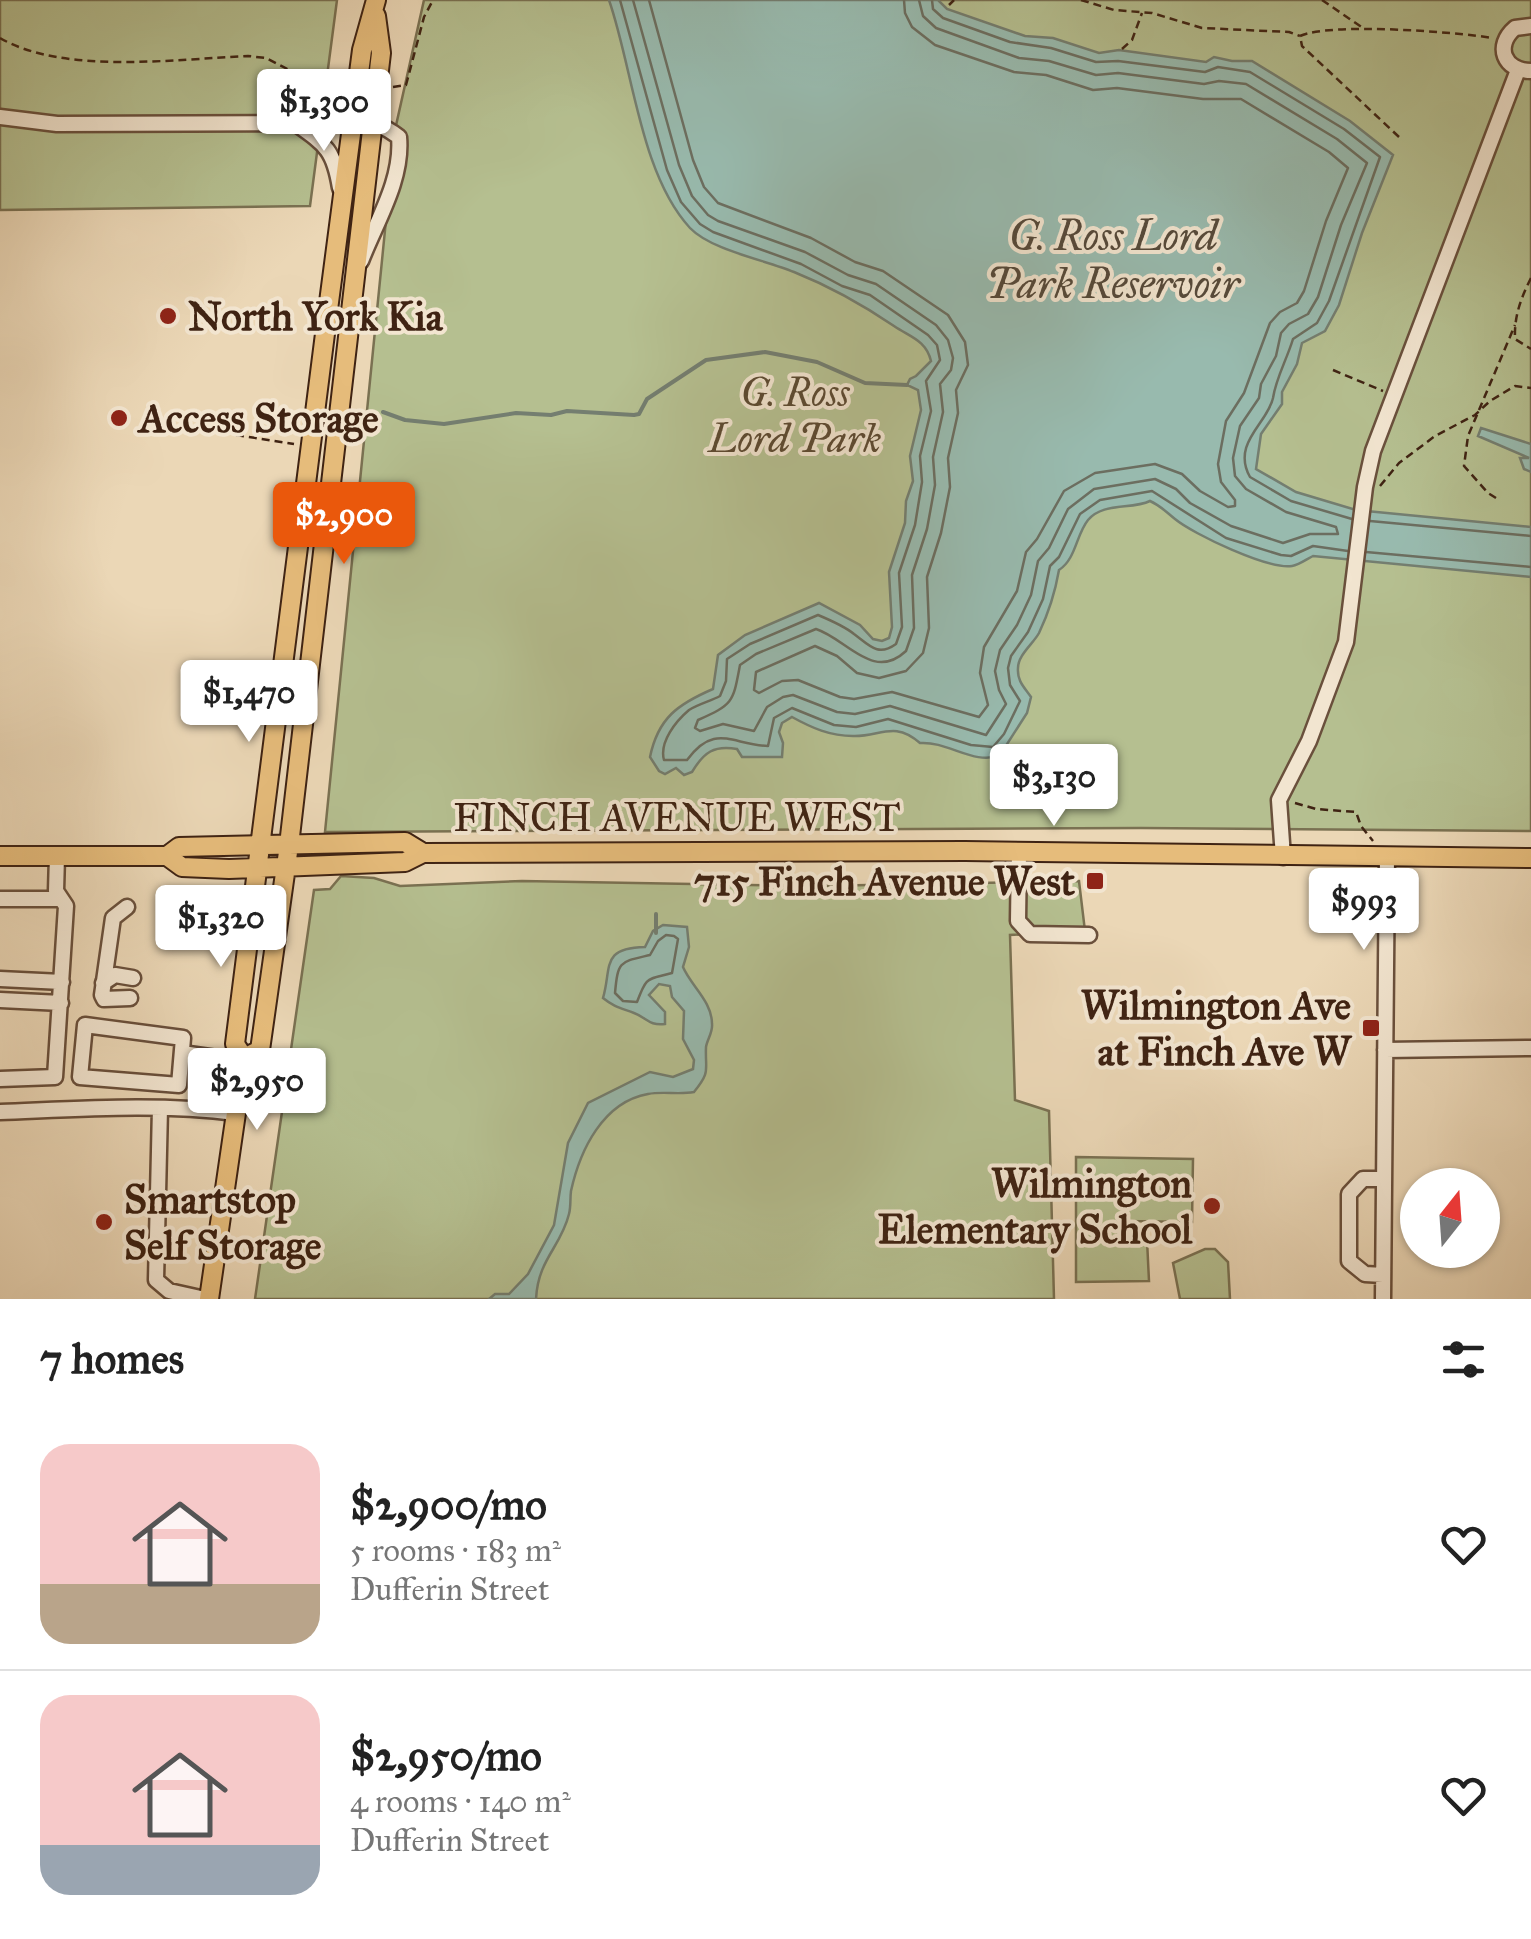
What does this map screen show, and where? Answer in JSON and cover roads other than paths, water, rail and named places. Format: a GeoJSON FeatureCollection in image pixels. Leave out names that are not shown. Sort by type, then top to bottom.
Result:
{"type":"FeatureCollection","features":[{"type":"Feature","properties":{"kind":"main road"},"geometry":{"type":"LineString","coordinates":[[207,1299],[244,1060],[234,1044],[342,198],[362,50],[376,5]]}},
{"type":"Feature","properties":{"kind":"main road"},"geometry":{"type":"LineString","coordinates":[[244,1060],[260,1050],[285,868],[374,120],[381,53],[376,5]]}},
{"type":"Feature","properties":{"kind":"main road","name":"FINCH AVENUE WEST"},"geometry":{"type":"LineString","coordinates":[[166,856],[179,847],[405,842],[424,853]]}},
{"type":"Feature","properties":{"kind":"main road","name":"FINCH AVENUE WEST"},"geometry":{"type":"LineString","coordinates":[[0,856],[166,856],[182,867],[259,869],[406,862],[424,853],[1019,852],[1531,858]]}},
{"type":"Feature","properties":{"kind":"street"},"geometry":{"type":"LineString","coordinates":[[1283,857],[1280,800],[1309,740],[1346,642],[1373,452],[1525,70],[1506,62],[1504,40],[1514,28],[1531,26]]}},
{"type":"Feature","properties":{"kind":"street"},"geometry":{"type":"LineString","coordinates":[[0,117],[57,124],[374,120],[399,137],[401,153],[394,182],[352,285]]}},
{"type":"Feature","properties":{"kind":"street"},"geometry":{"type":"LineString","coordinates":[[295,123],[326,145],[336,160],[342,198]]}},
{"type":"Feature","properties":{"kind":"street"},"geometry":{"type":"LineString","coordinates":[[1019,852],[1018,922],[1030,934],[1089,935]]}},
{"type":"Feature","properties":{"kind":"street"},"geometry":{"type":"LineString","coordinates":[[0,1079],[55,1077],[66,906],[56,891],[57,856]]}},
{"type":"Feature","properties":{"kind":"street"},"geometry":{"type":"LineString","coordinates":[[1383,1299],[1387,857]]}},
{"type":"Feature","properties":{"kind":"street"},"geometry":{"type":"LineString","coordinates":[[0,899],[61,900]]}},
{"type":"Feature","properties":{"kind":"street"},"geometry":{"type":"LineString","coordinates":[[127,907],[113,918],[104,999],[130,998]]}},
{"type":"Feature","properties":{"kind":"street"},"geometry":{"type":"LineString","coordinates":[[104,983],[115,975],[133,978]]}},
{"type":"Feature","properties":{"kind":"street"},"geometry":{"type":"LineString","coordinates":[[0,979],[62,982]]}},
{"type":"Feature","properties":{"kind":"street"},"geometry":{"type":"LineString","coordinates":[[0,1000],[61,1003]]}},
{"type":"Feature","properties":{"kind":"street"},"geometry":{"type":"LineString","coordinates":[[85,1025],[183,1038],[182,1053],[180,1085],[80,1077],[85,1025]]}},
{"type":"Feature","properties":{"kind":"street"},"geometry":{"type":"LineString","coordinates":[[58,1037],[84,1039]]}},
{"type":"Feature","properties":{"kind":"street"},"geometry":{"type":"LineString","coordinates":[[1384,1050],[1531,1048]]}},
{"type":"Feature","properties":{"kind":"street"},"geometry":{"type":"LineString","coordinates":[[182,1053],[244,1060]]}},
{"type":"Feature","properties":{"kind":"street"},"geometry":{"type":"LineString","coordinates":[[0,1112],[160,1108],[236,1112]]}},
{"type":"Feature","properties":{"kind":"street"},"geometry":{"type":"LineString","coordinates":[[160,1108],[156,1280],[169,1290],[207,1299]]}},
{"type":"Feature","properties":{"kind":"street"},"geometry":{"type":"LineString","coordinates":[[1383,1276],[1365,1274],[1350,1261],[1349,1194],[1363,1180],[1384,1179]]}},
{"type":"Feature","properties":{"kind":"water","name":"G. Ross Lord Park Reservoir"},"geometry":{"type":"Polygon","coordinates":[[[609,0],[938,0],[947,9],[1025,36],[1053,38],[1099,53],[1119,50],[1206,62],[1214,57],[1252,61],[1350,121],[1393,155],[1339,305],[1325,331],[1302,343],[1297,364],[1282,392],[1282,404],[1261,434],[1256,469],[1296,492],[1356,510],[1531,527],[1531,577],[1313,556],[1295,565],[1281,566],[1214,542],[1150,501],[1109,508],[1088,520],[1069,560],[1059,570],[1043,625],[1019,663],[1020,680],[1031,697],[1027,713],[1000,755],[971,756],[920,743],[894,731],[837,735],[792,717],[782,723],[779,732],[782,757],[742,757],[737,749],[722,748],[705,755],[692,772],[684,775],[676,768],[665,774],[659,771],[650,757],[664,722],[690,700],[713,689],[718,655],[745,635],[819,603],[860,625],[873,639],[889,638],[889,572],[905,523],[906,501],[913,481],[910,456],[921,410],[918,390],[907,385],[931,361],[917,340],[846,296],[794,272],[724,248],[690,228],[673,206],[649,150],[609,0]]]}},
{"type":"Feature","properties":{"kind":"water"},"geometry":{"type":"Polygon","coordinates":[[[1481,428],[1531,444],[1531,472],[1524,469],[1520,458],[1529,458],[1478,436],[1481,428]]]}},
{"type":"Feature","properties":{"kind":"water"},"geometry":{"type":"Polygon","coordinates":[[[663,925],[687,927],[689,947],[683,967],[711,1016],[703,1079],[694,1092],[648,1094],[632,1099],[606,1117],[580,1160],[570,1211],[541,1273],[536,1299],[489,1299],[495,1294],[509,1294],[528,1274],[554,1225],[568,1143],[588,1103],[650,1072],[673,1077],[693,1069],[694,1060],[683,1039],[684,1011],[672,997],[670,986],[659,984],[649,995],[665,1012],[665,1024],[652,1023],[603,998],[614,956],[645,947],[653,931],[663,925]]]}},
{"type":"Feature","properties":{"kind":"waterway"},"geometry":{"type":"LineString","coordinates":[[383,412],[405,420],[444,424],[516,413],[634,415],[639,414],[647,399],[706,360],[765,352],[817,362],[865,383],[907,385]]}},
{"type":"Feature","properties":{"kind":"waterway"},"geometry":{"type":"LineString","coordinates":[[656,914],[656,933]]}},
{"type":"Feature","properties":{"kind":"place","name":"North York Kia"},"geometry":{"type":"Point","coordinates":[168,316]}},
{"type":"Feature","properties":{"kind":"place","name":"Access Storage"},"geometry":{"type":"Point","coordinates":[119,418]}},
{"type":"Feature","properties":{"kind":"place","name":"715 Finch Avenue West"},"geometry":{"type":"Point","coordinates":[1095,881]}},
{"type":"Feature","properties":{"kind":"place","name":"Wilmington Ave at Finch Ave W"},"geometry":{"type":"Point","coordinates":[1371,1028]}},
{"type":"Feature","properties":{"kind":"place","name":"Wilmington Elementary School"},"geometry":{"type":"Point","coordinates":[1212,1206]}},
{"type":"Feature","properties":{"kind":"place","name":"Smartstop Self Storage"},"geometry":{"type":"Point","coordinates":[104,1222]}},
{"type":"Feature","properties":{"kind":"park label","name":"G. Ross Lord Park"},"geometry":{"type":"Point","coordinates":[795,415]}}]}
